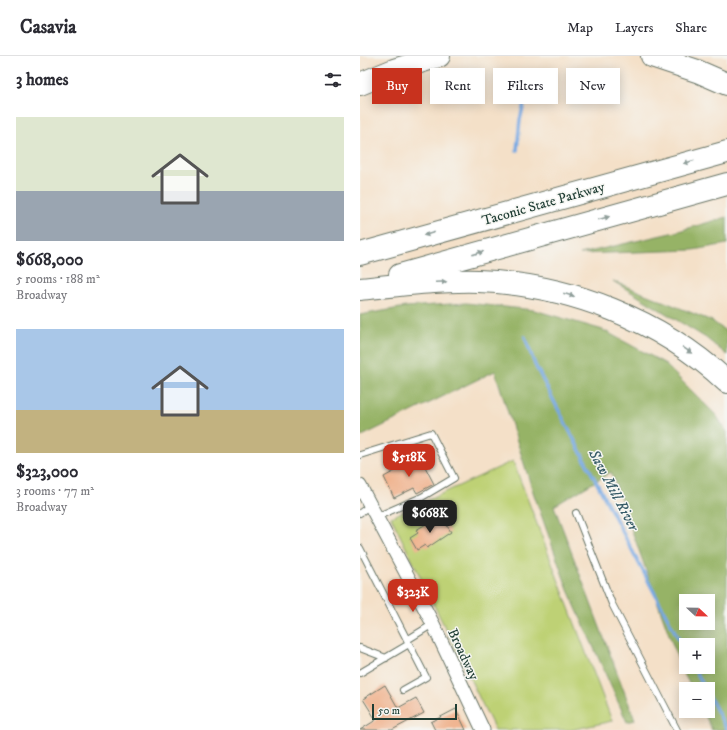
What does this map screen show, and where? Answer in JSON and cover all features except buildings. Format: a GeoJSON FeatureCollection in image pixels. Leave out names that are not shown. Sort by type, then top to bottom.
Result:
{"type":"FeatureCollection","features":[{"type":"Feature","properties":{"kind":"highway"},"geometry":{"type":"LineString","coordinates":[[360,84],[394,70],[439,56]]}},
{"type":"Feature","properties":{"kind":"highway"},"geometry":{"type":"LineString","coordinates":[[652,56],[697,71],[727,84]]}},
{"type":"Feature","properties":{"kind":"highway","name":"Taconic State Parkway"},"geometry":{"type":"LineString","coordinates":[[362,253],[727,152]]}},
{"type":"Feature","properties":{"kind":"highway"},"geometry":{"type":"LineString","coordinates":[[360,288],[727,184]]}},
{"type":"Feature","properties":{"kind":"highway"},"geometry":{"type":"LineString","coordinates":[[360,288],[434,282],[478,281],[520,285],[562,293],[601,305],[651,328],[694,356],[727,382]]}},
{"type":"Feature","properties":{"kind":"street","name":"Broadway"},"geometry":{"type":"LineString","coordinates":[[360,486],[365,509],[376,517],[433,624],[483,730]]}},
{"type":"Feature","properties":{"kind":"lane"},"geometry":{"type":"LineString","coordinates":[[360,455],[431,433],[454,478],[422,497],[376,517]]}},
{"type":"Feature","properties":{"kind":"lane"},"geometry":{"type":"LineString","coordinates":[[576,513],[612,604],[677,730]]}},
{"type":"Feature","properties":{"kind":"lane"},"geometry":{"type":"LineString","coordinates":[[360,548],[426,677],[403,690]]}},
{"type":"Feature","properties":{"kind":"lane"},"geometry":{"type":"LineString","coordinates":[[360,672],[386,658],[433,624]]}},
{"type":"Feature","properties":{"kind":"lane"},"geometry":{"type":"LineString","coordinates":[[360,648],[386,658]]}},
{"type":"Feature","properties":{"kind":"green space"},"geometry":{"type":"Polygon","coordinates":[[[727,217],[727,244],[693,250],[580,254],[675,232],[727,217]]]}},
{"type":"Feature","properties":{"kind":"green space"},"geometry":{"type":"Polygon","coordinates":[[[613,281],[712,321],[727,332],[727,355],[706,338],[613,281]]]}},
{"type":"Feature","properties":{"kind":"green space"},"geometry":{"type":"Polygon","coordinates":[[[466,303],[534,310],[603,330],[664,363],[716,415],[727,432],[727,730],[712,730],[706,718],[715,718],[715,682],[688,682],[684,674],[715,674],[715,638],[679,638],[679,662],[611,472],[554,506],[635,720],[627,722],[568,590],[532,489],[495,371],[360,437],[360,315],[406,307],[466,303]]]}},
{"type":"Feature","properties":{"kind":"green space"},"geometry":{"type":"Polygon","coordinates":[[[513,461],[612,721],[571,730],[495,730],[391,517],[513,461]]]}},
{"type":"Feature","properties":{"kind":"waterway","name":"Saw Mill River"},"geometry":{"type":"LineString","coordinates":[[517,150],[520,120],[524,104]]}},
{"type":"Feature","properties":{"kind":"waterway","name":"Saw Mill River"},"geometry":{"type":"LineString","coordinates":[[525,337],[535,365],[679,640]]}},
{"type":"Feature","properties":{"kind":"waterway","name":"Saw Mill River"},"geometry":{"type":"LineString","coordinates":[[698,674],[702,682]]}},
{"type":"Feature","properties":{"kind":"waterway","name":"Saw Mill River"},"geometry":{"type":"LineString","coordinates":[[715,707],[727,730]]}}]}
